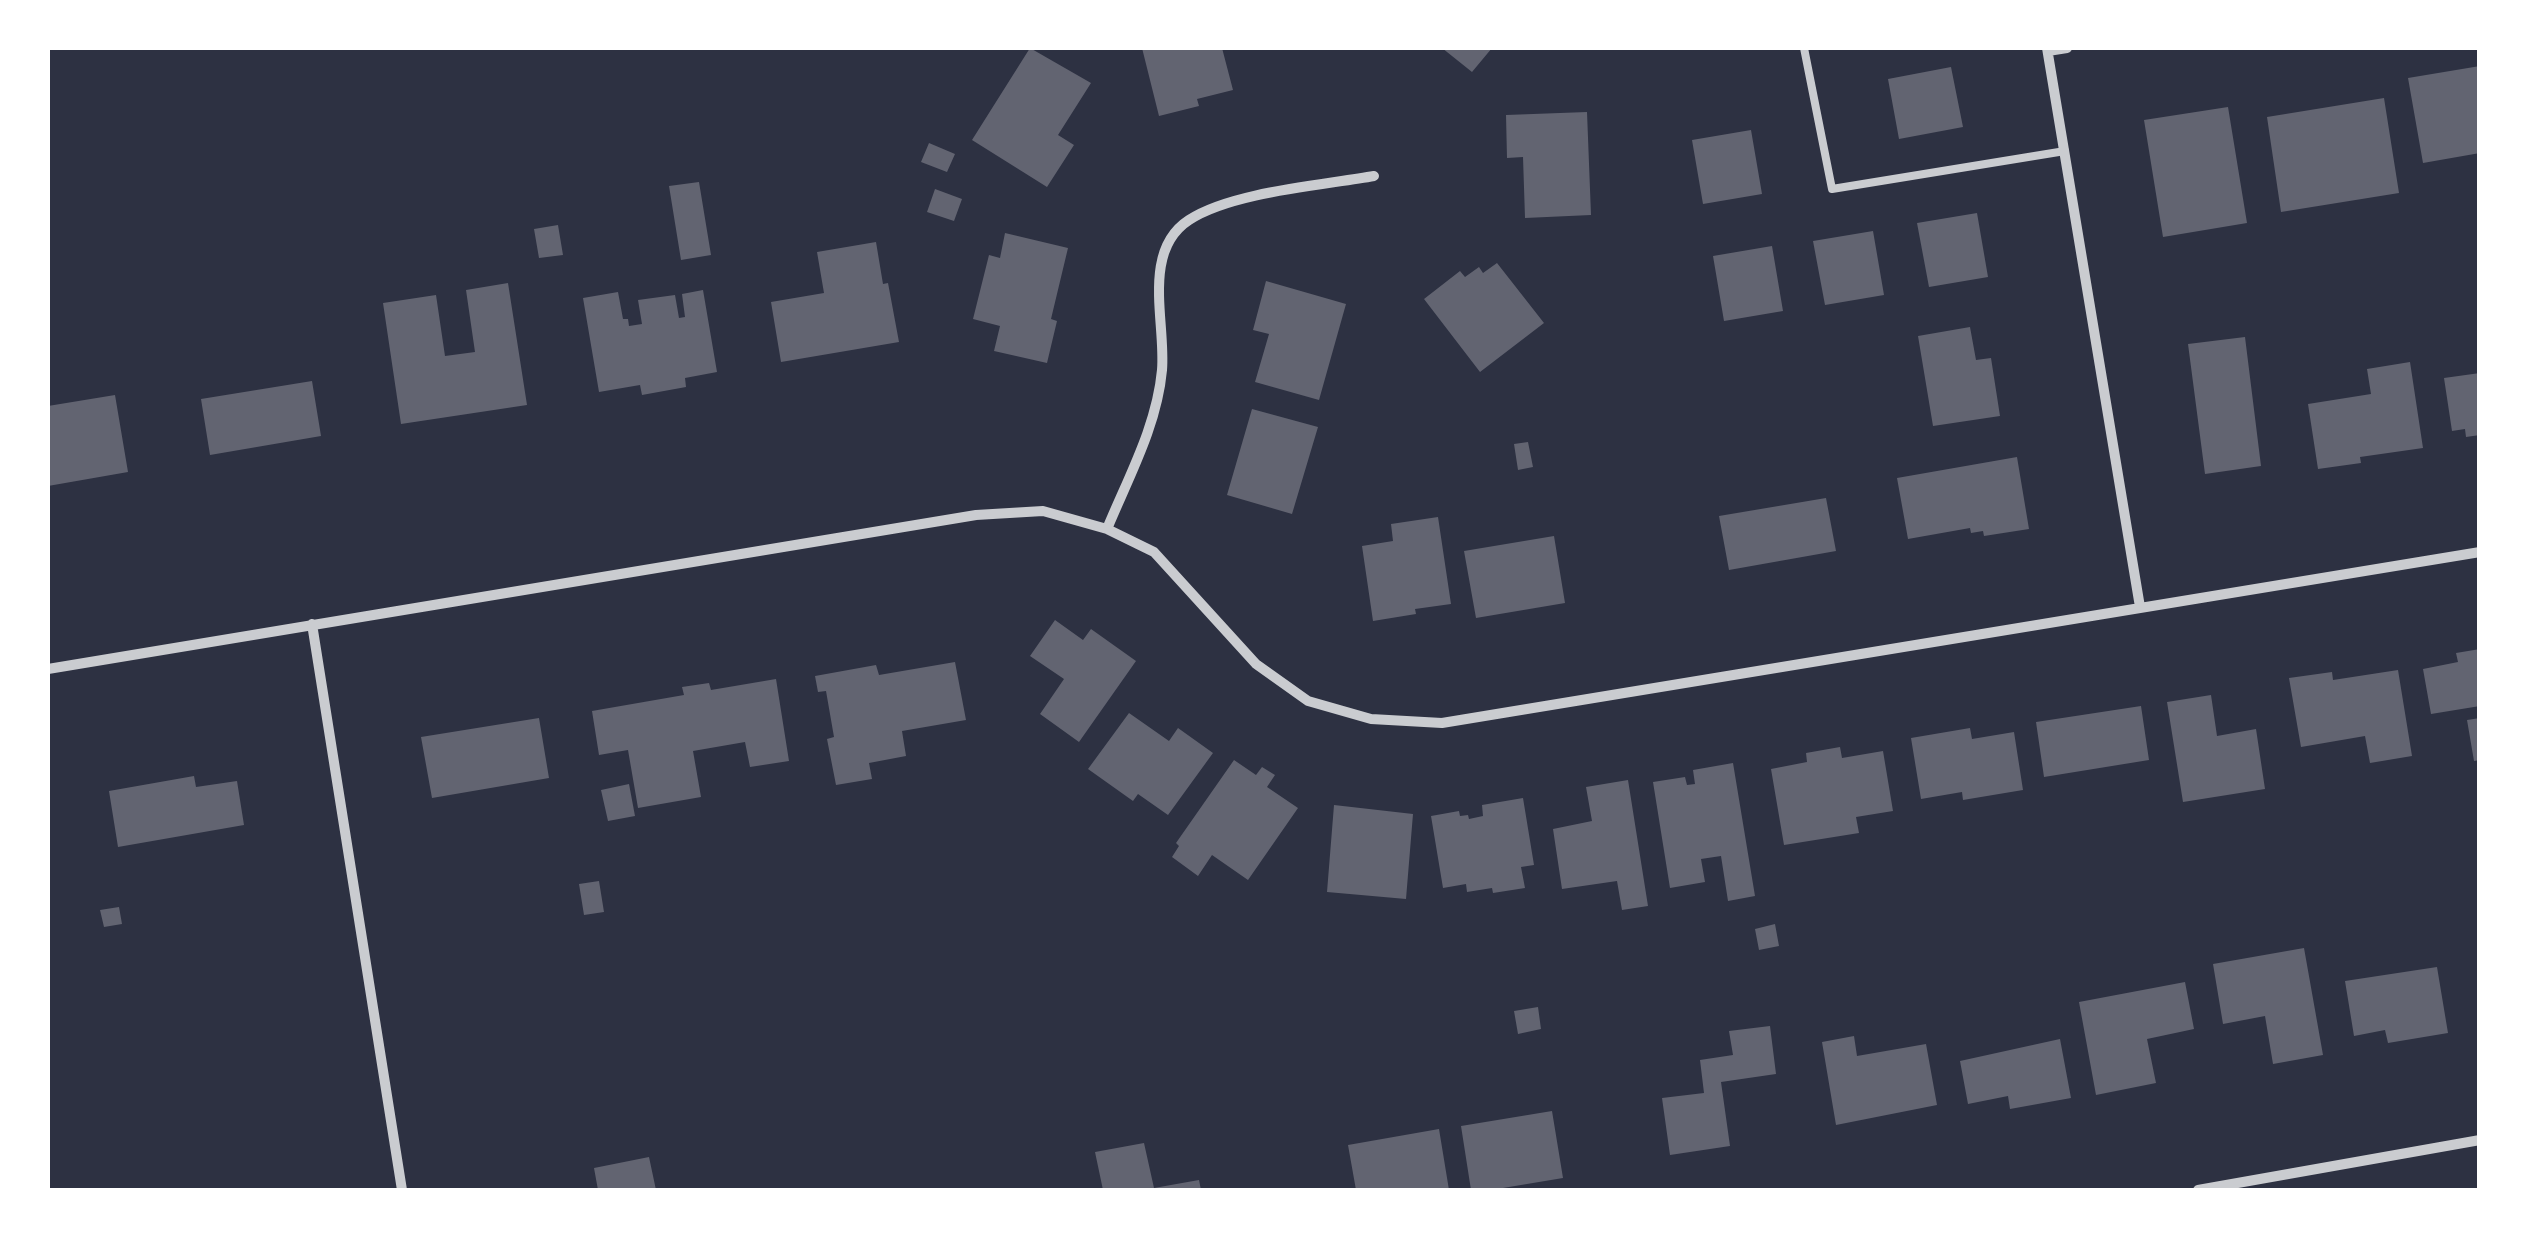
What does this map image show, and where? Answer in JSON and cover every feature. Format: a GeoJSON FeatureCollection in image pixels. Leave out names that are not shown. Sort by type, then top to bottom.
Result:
{"type":"FeatureCollection","features":[{"type":"Feature","properties":{"kind":"street"},"geometry":{"type":"LineString","coordinates":[[2067,48],[2048,49],[2140,607]]}},
{"type":"Feature","properties":{"kind":"street"},"geometry":{"type":"LineString","coordinates":[[1107,528],[1152,422],[1162,370],[1161,262],[1171,238],[1189,220],[1234,201],[1374,176]]}},
{"type":"Feature","properties":{"kind":"street"},"geometry":{"type":"LineString","coordinates":[[48,669],[976,514],[1043,511],[1107,528],[1154,552],[1256,664],[1308,701],[1371,719],[1442,723],[2480,552]]}},
{"type":"Feature","properties":{"kind":"street"},"geometry":{"type":"LineString","coordinates":[[312,624],[402,1190]]}},
{"type":"Feature","properties":{"kind":"street"},"geometry":{"type":"LineString","coordinates":[[2198,1190],[2480,1140]]}},
{"type":"Feature","properties":{"kind":"lane"},"geometry":{"type":"LineString","coordinates":[[1804,48],[1832,189],[2064,151]]}},
{"type":"Feature","properties":{"kind":"building"},"geometry":{"type":"Polygon","coordinates":[[[1030,48],[1091,83],[1058,135],[1074,145],[1047,187],[972,140],[1030,48]]]}},
{"type":"Feature","properties":{"kind":"building"},"geometry":{"type":"Polygon","coordinates":[[[1142,48],[1222,48],[1233,90],[1197,99],[1199,106],[1159,116],[1142,48]]]}},
{"type":"Feature","properties":{"kind":"building"},"geometry":{"type":"Polygon","coordinates":[[[1442,48],[1492,48],[1472,72],[1442,48]]]}},
{"type":"Feature","properties":{"kind":"building"},"geometry":{"type":"Polygon","coordinates":[[[2480,66],[2480,153],[2423,163],[2408,78],[2480,66]]]}},
{"type":"Feature","properties":{"kind":"building"},"geometry":{"type":"Polygon","coordinates":[[[1951,67],[1963,127],[1899,139],[1888,79],[1951,67]]]}},
{"type":"Feature","properties":{"kind":"building"},"geometry":{"type":"Polygon","coordinates":[[[2384,98],[2399,193],[2281,212],[2267,117],[2384,98]]]}},
{"type":"Feature","properties":{"kind":"building"},"geometry":{"type":"Polygon","coordinates":[[[2228,107],[2247,223],[2163,237],[2144,120],[2228,107]]]}},
{"type":"Feature","properties":{"kind":"building"},"geometry":{"type":"Polygon","coordinates":[[[1587,112],[1591,215],[1525,218],[1523,157],[1507,158],[1506,115],[1587,112]]]}},
{"type":"Feature","properties":{"kind":"building"},"geometry":{"type":"Polygon","coordinates":[[[1751,130],[1762,194],[1703,204],[1692,140],[1751,130]]]}},
{"type":"Feature","properties":{"kind":"building"},"geometry":{"type":"Polygon","coordinates":[[[929,143],[955,154],[947,172],[921,162],[929,143]]]}},
{"type":"Feature","properties":{"kind":"building"},"geometry":{"type":"Polygon","coordinates":[[[699,182],[711,255],[681,260],[669,186],[699,182]]]}},
{"type":"Feature","properties":{"kind":"building"},"geometry":{"type":"Polygon","coordinates":[[[935,189],[962,199],[954,221],[927,212],[935,189]]]}},
{"type":"Feature","properties":{"kind":"building"},"geometry":{"type":"Polygon","coordinates":[[[1977,213],[1988,277],[1929,287],[1917,223],[1977,213]]]}},
{"type":"Feature","properties":{"kind":"building"},"geometry":{"type":"Polygon","coordinates":[[[558,225],[563,255],[539,258],[534,229],[558,225]]]}},
{"type":"Feature","properties":{"kind":"building"},"geometry":{"type":"Polygon","coordinates":[[[1873,231],[1884,295],[1825,305],[1813,241],[1873,231]]]}},
{"type":"Feature","properties":{"kind":"building"},"geometry":{"type":"Polygon","coordinates":[[[1005,233],[1068,248],[1051,319],[1057,321],[1047,363],[994,351],[1000,326],[973,319],[989,255],[1000,258],[1005,233]]]}},
{"type":"Feature","properties":{"kind":"building"},"geometry":{"type":"Polygon","coordinates":[[[876,242],[899,342],[781,362],[771,302],[824,293],[817,252],[876,242]]]}},
{"type":"Feature","properties":{"kind":"building"},"geometry":{"type":"Polygon","coordinates":[[[1772,246],[1783,311],[1724,321],[1713,256],[1772,246]]]}},
{"type":"Feature","properties":{"kind":"building"},"geometry":{"type":"Polygon","coordinates":[[[1497,263],[1544,323],[1480,372],[1424,299],[1460,271],[1465,277],[1479,267],[1483,273],[1497,263]]]}},
{"type":"Feature","properties":{"kind":"building"},"geometry":{"type":"Polygon","coordinates":[[[1266,281],[1346,304],[1319,400],[1255,382],[1269,334],[1253,330],[1266,281]]]}},
{"type":"Feature","properties":{"kind":"building"},"geometry":{"type":"Polygon","coordinates":[[[508,283],[527,405],[401,424],[383,303],[436,295],[445,356],[475,352],[466,290],[508,283]]]}},
{"type":"Feature","properties":{"kind":"building"},"geometry":{"type":"Polygon","coordinates":[[[703,290],[717,372],[685,378],[686,387],[642,395],[640,385],[599,392],[583,298],[618,292],[623,319],[628,319],[629,326],[642,324],[638,300],[675,295],[679,318],[685,317],[682,294],[703,290]]]}},
{"type":"Feature","properties":{"kind":"building"},"geometry":{"type":"Polygon","coordinates":[[[1970,327],[1976,360],[1991,358],[2000,416],[1933,426],[1918,336],[1970,327]]]}},
{"type":"Feature","properties":{"kind":"building"},"geometry":{"type":"Polygon","coordinates":[[[2245,337],[2261,466],[2205,474],[2188,344],[2245,337]]]}},
{"type":"Feature","properties":{"kind":"building"},"geometry":{"type":"Polygon","coordinates":[[[2410,362],[2423,448],[2360,457],[2361,463],[2318,469],[2308,404],[2371,394],[2367,369],[2410,362]]]}},
{"type":"Feature","properties":{"kind":"building"},"geometry":{"type":"Polygon","coordinates":[[[2480,373],[2480,435],[2466,437],[2465,429],[2452,431],[2444,378],[2480,373]]]}},
{"type":"Feature","properties":{"kind":"building"},"geometry":{"type":"Polygon","coordinates":[[[312,381],[321,436],[210,455],[201,399],[312,381]]]}},
{"type":"Feature","properties":{"kind":"building"},"geometry":{"type":"Polygon","coordinates":[[[115,395],[128,472],[48,486],[48,406],[115,395]]]}},
{"type":"Feature","properties":{"kind":"building"},"geometry":{"type":"Polygon","coordinates":[[[1252,409],[1318,427],[1292,514],[1227,495],[1252,409]]]}},
{"type":"Feature","properties":{"kind":"building"},"geometry":{"type":"Polygon","coordinates":[[[1528,442],[1533,467],[1518,470],[1514,444],[1528,442]]]}},
{"type":"Feature","properties":{"kind":"building"},"geometry":{"type":"Polygon","coordinates":[[[2017,457],[2029,529],[1984,536],[1983,531],[1971,533],[1970,528],[1908,539],[1897,478],[2017,457]]]}},
{"type":"Feature","properties":{"kind":"building"},"geometry":{"type":"Polygon","coordinates":[[[1826,498],[1836,551],[1729,570],[1719,516],[1826,498]]]}},
{"type":"Feature","properties":{"kind":"building"},"geometry":{"type":"Polygon","coordinates":[[[1438,517],[1451,604],[1373,621],[1362,546],[1393,541],[1391,524],[1438,517]]]}},
{"type":"Feature","properties":{"kind":"building"},"geometry":{"type":"Polygon","coordinates":[[[1554,536],[1565,603],[1476,618],[1464,551],[1554,536]]]}},
{"type":"Feature","properties":{"kind":"building"},"geometry":{"type":"Polygon","coordinates":[[[1055,620],[1083,640],[1091,629],[1136,661],[1079,742],[1040,714],[1064,679],[1030,656],[1055,620]]]}},
{"type":"Feature","properties":{"kind":"building"},"geometry":{"type":"Polygon","coordinates":[[[2480,649],[2480,706],[2431,714],[2423,669],[2458,662],[2456,653],[2480,649]]]}},
{"type":"Feature","properties":{"kind":"building"},"geometry":{"type":"Polygon","coordinates":[[[955,662],[966,720],[902,731],[906,756],[869,763],[872,779],[836,785],[827,739],[834,737],[826,691],[818,692],[815,676],[876,665],[879,675],[955,662]]]}},
{"type":"Feature","properties":{"kind":"building"},"geometry":{"type":"Polygon","coordinates":[[[2398,670],[2412,756],[2370,763],[2365,736],[2301,747],[2289,678],[2332,672],[2333,680],[2398,670]]]}},
{"type":"Feature","properties":{"kind":"building"},"geometry":{"type":"Polygon","coordinates":[[[776,679],[789,761],[750,767],[745,742],[693,751],[701,797],[638,808],[628,750],[599,755],[592,711],[684,695],[682,687],[709,683],[711,690],[776,679]]]}},
{"type":"Feature","properties":{"kind":"building"},"geometry":{"type":"Polygon","coordinates":[[[2211,695],[2217,736],[2256,729],[2265,789],[2183,802],[2167,702],[2211,695]]]}},
{"type":"Feature","properties":{"kind":"building"},"geometry":{"type":"Polygon","coordinates":[[[2141,706],[2149,760],[2044,777],[2036,722],[2141,706]]]}},
{"type":"Feature","properties":{"kind":"building"},"geometry":{"type":"Polygon","coordinates":[[[1129,713],[1169,741],[1178,728],[1213,753],[1168,815],[1138,794],[1133,801],[1088,769],[1129,713]]]}},
{"type":"Feature","properties":{"kind":"building"},"geometry":{"type":"Polygon","coordinates":[[[539,718],[549,778],[432,798],[421,737],[539,718]]]}},
{"type":"Feature","properties":{"kind":"building"},"geometry":{"type":"Polygon","coordinates":[[[2480,718],[2480,760],[2474,761],[2467,720],[2480,718]]]}},
{"type":"Feature","properties":{"kind":"building"},"geometry":{"type":"Polygon","coordinates":[[[1970,728],[1972,739],[2014,732],[2023,790],[1963,800],[1962,792],[1921,799],[1911,738],[1970,728]]]}},
{"type":"Feature","properties":{"kind":"building"},"geometry":{"type":"Polygon","coordinates":[[[1840,747],[1842,758],[1883,751],[1893,811],[1856,817],[1859,833],[1784,845],[1771,769],[1807,762],[1806,753],[1840,747]]]}},
{"type":"Feature","properties":{"kind":"building"},"geometry":{"type":"Polygon","coordinates":[[[1234,760],[1256,775],[1262,767],[1275,775],[1267,787],[1298,808],[1248,880],[1212,855],[1198,876],[1172,857],[1179,846],[1176,843],[1234,760]]]}},
{"type":"Feature","properties":{"kind":"building"},"geometry":{"type":"Polygon","coordinates":[[[1733,763],[1755,896],[1728,901],[1721,856],[1701,859],[1705,882],[1670,888],[1653,782],[1685,777],[1687,785],[1695,784],[1693,770],[1733,763]]]}},
{"type":"Feature","properties":{"kind":"building"},"geometry":{"type":"Polygon","coordinates":[[[194,776],[196,787],[237,781],[244,825],[118,847],[109,791],[194,776]]]}},
{"type":"Feature","properties":{"kind":"building"},"geometry":{"type":"Polygon","coordinates":[[[1628,780],[1648,906],[1622,910],[1617,881],[1562,889],[1553,829],[1592,821],[1586,787],[1628,780]]]}},
{"type":"Feature","properties":{"kind":"building"},"geometry":{"type":"Polygon","coordinates":[[[629,784],[635,816],[608,821],[601,790],[629,784]]]}},
{"type":"Feature","properties":{"kind":"building"},"geometry":{"type":"Polygon","coordinates":[[[1523,798],[1534,865],[1521,867],[1525,888],[1493,893],[1492,888],[1467,892],[1466,884],[1443,888],[1431,816],[1459,811],[1460,816],[1468,815],[1469,819],[1483,816],[1482,805],[1523,798]]]}},
{"type":"Feature","properties":{"kind":"building"},"geometry":{"type":"Polygon","coordinates":[[[1334,805],[1413,814],[1406,899],[1327,892],[1334,805]]]}},
{"type":"Feature","properties":{"kind":"building"},"geometry":{"type":"Polygon","coordinates":[[[599,881],[604,912],[584,915],[579,884],[599,881]]]}},
{"type":"Feature","properties":{"kind":"building"},"geometry":{"type":"Polygon","coordinates":[[[119,907],[122,924],[104,927],[100,910],[119,907]]]}},
{"type":"Feature","properties":{"kind":"building"},"geometry":{"type":"Polygon","coordinates":[[[1775,924],[1779,946],[1759,950],[1755,929],[1775,924]]]}},
{"type":"Feature","properties":{"kind":"building"},"geometry":{"type":"Polygon","coordinates":[[[2304,948],[2323,1055],[2273,1064],[2265,1016],[2223,1024],[2213,964],[2304,948]]]}},
{"type":"Feature","properties":{"kind":"building"},"geometry":{"type":"Polygon","coordinates":[[[2437,967],[2448,1033],[2388,1043],[2385,1030],[2354,1036],[2345,981],[2437,967]]]}},
{"type":"Feature","properties":{"kind":"building"},"geometry":{"type":"Polygon","coordinates":[[[2185,982],[2194,1029],[2147,1039],[2156,1083],[2096,1095],[2079,1002],[2185,982]]]}},
{"type":"Feature","properties":{"kind":"building"},"geometry":{"type":"Polygon","coordinates":[[[1538,1007],[1541,1029],[1518,1034],[1514,1011],[1538,1007]]]}},
{"type":"Feature","properties":{"kind":"building"},"geometry":{"type":"Polygon","coordinates":[[[1770,1026],[1776,1074],[1721,1082],[1730,1146],[1670,1155],[1662,1098],[1704,1093],[1700,1060],[1733,1055],[1729,1031],[1770,1026]]]}},
{"type":"Feature","properties":{"kind":"building"},"geometry":{"type":"Polygon","coordinates":[[[1854,1036],[1857,1056],[1926,1044],[1937,1105],[1836,1125],[1822,1042],[1854,1036]]]}},
{"type":"Feature","properties":{"kind":"building"},"geometry":{"type":"Polygon","coordinates":[[[2060,1039],[2071,1098],[2010,1109],[2008,1096],[1968,1104],[1960,1061],[2060,1039]]]}},
{"type":"Feature","properties":{"kind":"building"},"geometry":{"type":"Polygon","coordinates":[[[1552,1111],[1563,1178],[1471,1190],[1461,1126],[1552,1111]]]}},
{"type":"Feature","properties":{"kind":"building"},"geometry":{"type":"Polygon","coordinates":[[[1439,1129],[1449,1190],[1356,1190],[1348,1145],[1439,1129]]]}},
{"type":"Feature","properties":{"kind":"building"},"geometry":{"type":"Polygon","coordinates":[[[1144,1143],[1154,1188],[1199,1180],[1201,1190],[1103,1190],[1095,1152],[1144,1143]]]}},
{"type":"Feature","properties":{"kind":"building"},"geometry":{"type":"Polygon","coordinates":[[[649,1157],[656,1190],[598,1190],[594,1168],[649,1157]]]}}]}
